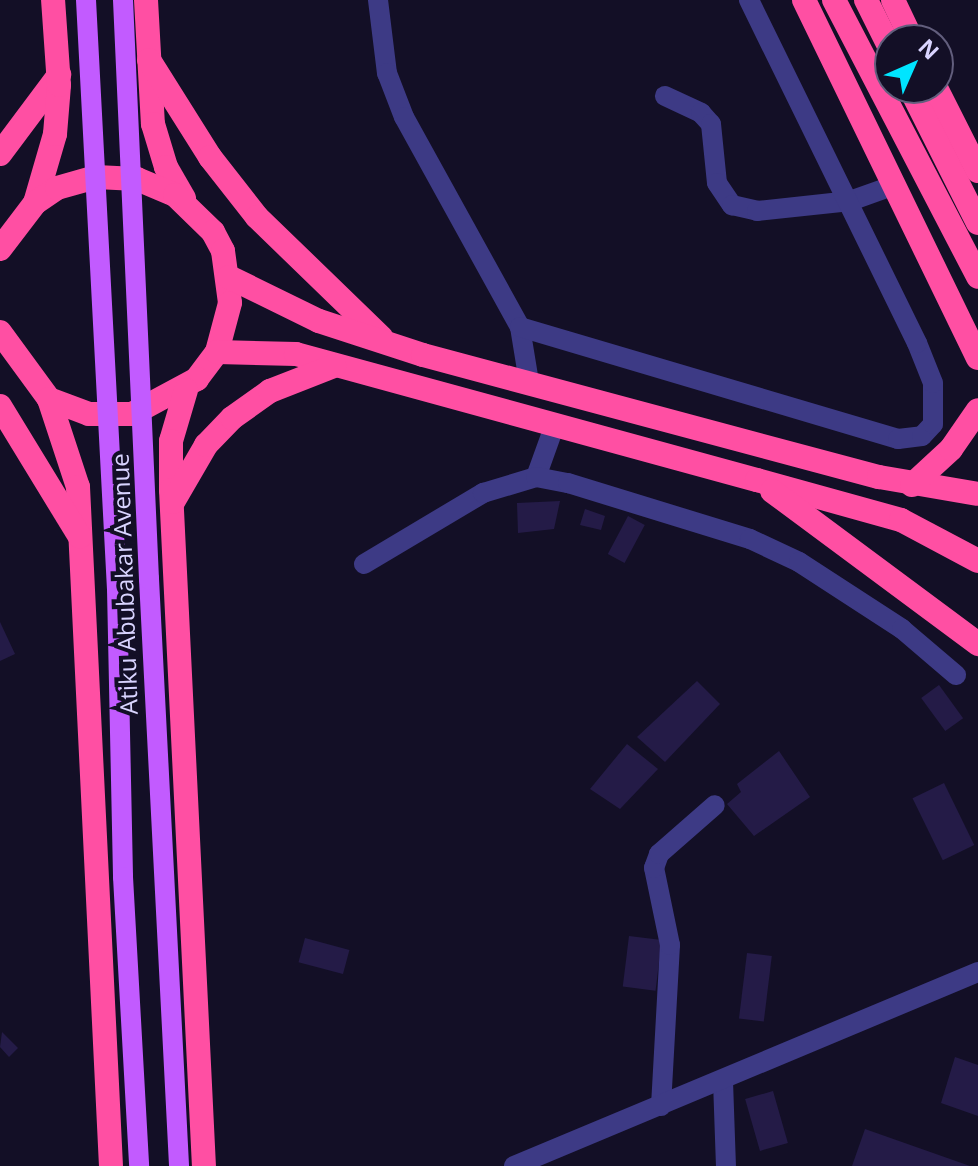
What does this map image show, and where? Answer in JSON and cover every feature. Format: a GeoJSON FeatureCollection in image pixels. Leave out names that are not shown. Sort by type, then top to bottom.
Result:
{"type":"FeatureCollection","features":[{"type":"Feature","properties":{"kind":"highway"},"geometry":{"type":"LineString","coordinates":[[35,203],[50,160],[59,75],[53,0]]}},
{"type":"Feature","properties":{"kind":"highway"},"geometry":{"type":"LineString","coordinates":[[146,0],[157,144],[191,207],[213,232],[229,277],[230,303],[217,352],[186,390],[171,441],[171,504],[204,1166]]}},
{"type":"Feature","properties":{"kind":"highway"},"geometry":{"type":"LineString","coordinates":[[804,0],[978,358]]}},
{"type":"Feature","properties":{"kind":"highway"},"geometry":{"type":"LineString","coordinates":[[834,0],[969,222]]}},
{"type":"Feature","properties":{"kind":"highway"},"geometry":{"type":"LineString","coordinates":[[866,0],[878,24]]}},
{"type":"Feature","properties":{"kind":"highway"},"geometry":{"type":"LineString","coordinates":[[893,0],[904,24]]}},
{"type":"Feature","properties":{"kind":"highway"},"geometry":{"type":"LineString","coordinates":[[149,60],[210,157],[257,217],[389,344]]}},
{"type":"Feature","properties":{"kind":"highway"},"geometry":{"type":"LineString","coordinates":[[0,154],[59,75]]}},
{"type":"Feature","properties":{"kind":"highway"},"geometry":{"type":"LineString","coordinates":[[917,104],[969,222],[978,277]]}},
{"type":"Feature","properties":{"kind":"highway"},"geometry":{"type":"LineString","coordinates":[[944,104],[978,171]]}},
{"type":"Feature","properties":{"kind":"highway"},"geometry":{"type":"LineString","coordinates":[[3,237],[35,203],[77,180],[117,176],[156,185],[191,207]]}},
{"type":"Feature","properties":{"kind":"highway"},"geometry":{"type":"LineString","coordinates":[[229,277],[319,321],[389,344],[912,485],[978,494]]}},
{"type":"Feature","properties":{"kind":"highway"},"geometry":{"type":"LineString","coordinates":[[0,332],[49,399],[72,453],[81,539],[111,1166]]}},
{"type":"Feature","properties":{"kind":"highway"},"geometry":{"type":"LineString","coordinates":[[217,352],[277,351],[757,480],[901,520],[978,561]]}},
{"type":"Feature","properties":{"kind":"highway"},"geometry":{"type":"LineString","coordinates":[[171,504],[206,445],[232,418],[270,391],[334,366]]}},
{"type":"Feature","properties":{"kind":"highway"},"geometry":{"type":"LineString","coordinates":[[49,399],[110,417],[186,390]]}},
{"type":"Feature","properties":{"kind":"highway"},"geometry":{"type":"LineString","coordinates":[[0,406],[81,539]]}},
{"type":"Feature","properties":{"kind":"highway"},"geometry":{"type":"LineString","coordinates":[[912,485],[951,449],[978,410]]}},
{"type":"Feature","properties":{"kind":"highway"},"geometry":{"type":"LineString","coordinates":[[757,480],[978,644]]}},
{"type":"Feature","properties":{"kind":"main road","name":"Atiku Abubakar Avenue"},"geometry":{"type":"LineString","coordinates":[[86,0],[117,589],[123,877],[139,1166]]}},
{"type":"Feature","properties":{"kind":"main road","name":"Atiku Abubakar Avenue"},"geometry":{"type":"LineString","coordinates":[[123,0],[179,1166]]}},
{"type":"Feature","properties":{"kind":"street"},"geometry":{"type":"LineString","coordinates":[[378,0],[381,51],[404,117],[520,327],[529,382]]}},
{"type":"Feature","properties":{"kind":"street"},"geometry":{"type":"LineString","coordinates":[[520,327],[898,439],[922,436],[937,414],[933,383],[850,201],[749,0]]}},
{"type":"Feature","properties":{"kind":"street"},"geometry":{"type":"LineString","coordinates":[[665,96],[701,113],[711,124],[717,183],[732,205],[757,211],[850,201],[895,185]]}},
{"type":"Feature","properties":{"kind":"street"},"geometry":{"type":"LineString","coordinates":[[536,477],[554,427]]}},
{"type":"Feature","properties":{"kind":"street"},"geometry":{"type":"LineString","coordinates":[[364,564],[483,493],[536,477],[750,539],[891,621],[956,675]]}},
{"type":"Feature","properties":{"kind":"street"},"geometry":{"type":"LineString","coordinates":[[661,1106],[670,945],[654,868],[659,854],[715,805]]}},
{"type":"Feature","properties":{"kind":"street"},"geometry":{"type":"LineString","coordinates":[[514,1166],[978,972]]}},
{"type":"Feature","properties":{"kind":"street"},"geometry":{"type":"LineString","coordinates":[[723,1081],[726,1166]]}},
{"type":"Feature","properties":{"kind":"building"},"geometry":{"type":"Polygon","coordinates":[[[560,501],[554,529],[518,533],[517,503],[560,501]]]}},
{"type":"Feature","properties":{"kind":"building"},"geometry":{"type":"Polygon","coordinates":[[[585,509],[605,516],[601,530],[580,525],[585,509]]]}},
{"type":"Feature","properties":{"kind":"building"},"geometry":{"type":"Polygon","coordinates":[[[628,516],[645,525],[625,563],[608,554],[628,516]]]}},
{"type":"Feature","properties":{"kind":"building"},"geometry":{"type":"Polygon","coordinates":[[[0,622],[15,654],[0,661],[0,622]]]}},
{"type":"Feature","properties":{"kind":"building"},"geometry":{"type":"Polygon","coordinates":[[[697,681],[720,704],[665,762],[637,737],[697,681]]]}},
{"type":"Feature","properties":{"kind":"building"},"geometry":{"type":"Polygon","coordinates":[[[939,685],[963,718],[945,731],[921,698],[939,685]]]}},
{"type":"Feature","properties":{"kind":"building"},"geometry":{"type":"Polygon","coordinates":[[[627,744],[658,769],[620,809],[590,789],[627,744]]]}},
{"type":"Feature","properties":{"kind":"building"},"geometry":{"type":"Polygon","coordinates":[[[779,751],[810,797],[754,836],[727,804],[741,792],[737,784],[779,751]]]}},
{"type":"Feature","properties":{"kind":"building"},"geometry":{"type":"Polygon","coordinates":[[[944,783],[974,845],[943,860],[913,798],[944,783]]]}},
{"type":"Feature","properties":{"kind":"building"},"geometry":{"type":"Polygon","coordinates":[[[629,936],[662,940],[656,991],[623,987],[629,936]]]}},
{"type":"Feature","properties":{"kind":"building"},"geometry":{"type":"Polygon","coordinates":[[[305,938],[349,950],[343,974],[299,962],[305,938]]]}},
{"type":"Feature","properties":{"kind":"building"},"geometry":{"type":"Polygon","coordinates":[[[747,953],[772,956],[764,1022],[739,1019],[747,953]]]}},
{"type":"Feature","properties":{"kind":"building"},"geometry":{"type":"Polygon","coordinates":[[[2,1032],[18,1048],[9,1057],[0,1047],[2,1032]]]}},
{"type":"Feature","properties":{"kind":"building"},"geometry":{"type":"Polygon","coordinates":[[[955,1057],[978,1065],[978,1116],[941,1103],[955,1057]]]}},
{"type":"Feature","properties":{"kind":"building"},"geometry":{"type":"Polygon","coordinates":[[[773,1091],[788,1143],[760,1151],[745,1099],[773,1091]]]}},
{"type":"Feature","properties":{"kind":"building"},"geometry":{"type":"Polygon","coordinates":[[[865,1129],[970,1166],[852,1166],[865,1129]]]}}]}
